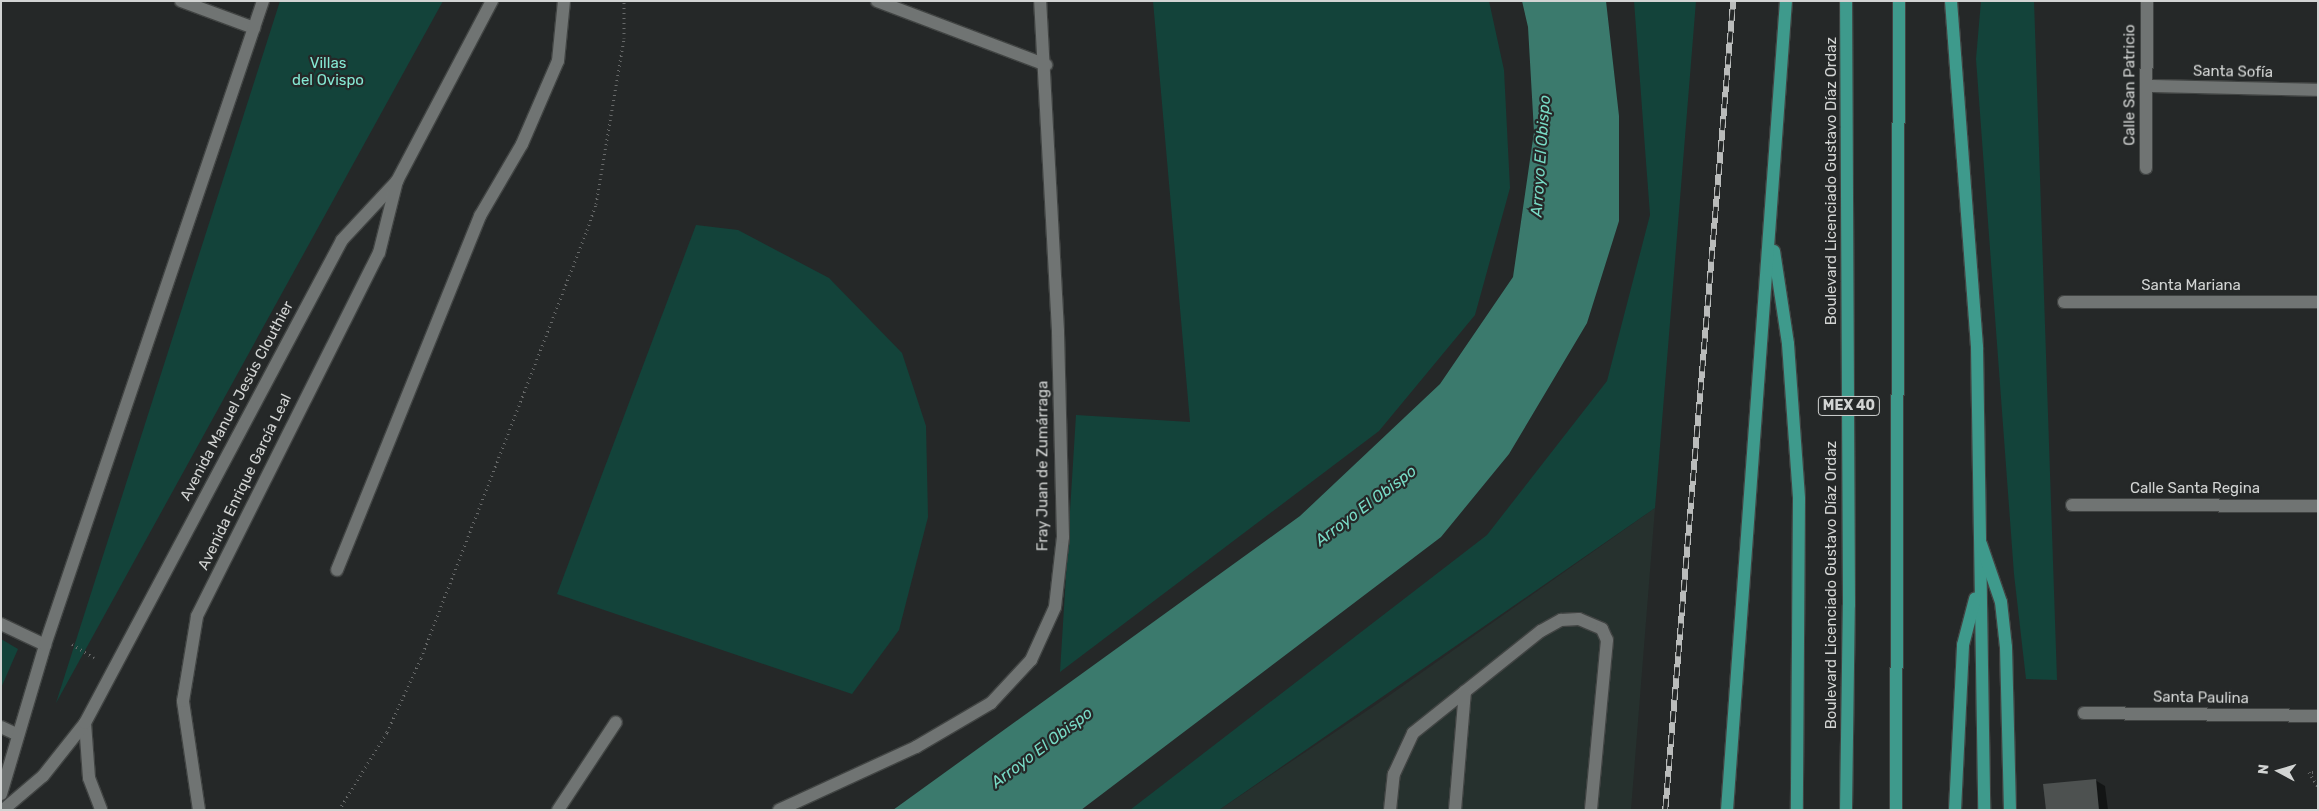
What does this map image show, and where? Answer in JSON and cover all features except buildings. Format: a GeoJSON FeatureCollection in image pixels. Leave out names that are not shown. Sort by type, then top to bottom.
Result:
{"type":"FeatureCollection","features":[{"type":"Feature","properties":{"kind":"main road"},"geometry":{"type":"LineString","coordinates":[[1727,810],[1786,1]]}},
{"type":"Feature","properties":{"kind":"main road","name":"Boulevard Licenciado Gustavo Díaz Ordaz"},"geometry":{"type":"LineString","coordinates":[[1846,1],[1846,810]]}},
{"type":"Feature","properties":{"kind":"main road","name":"MEX 40"},"geometry":{"type":"LineString","coordinates":[[1896,810],[1898,1]]}},
{"type":"Feature","properties":{"kind":"main road"},"geometry":{"type":"LineString","coordinates":[[1951,1],[1978,347],[1978,587],[1984,810]]}},
{"type":"Feature","properties":{"kind":"main road"},"geometry":{"type":"LineString","coordinates":[[1771,226],[1788,344],[1799,498],[1797,810]]}},
{"type":"Feature","properties":{"kind":"main road"},"geometry":{"type":"LineString","coordinates":[[1979,540],[2001,602],[2010,810]]}},
{"type":"Feature","properties":{"kind":"main road"},"geometry":{"type":"LineString","coordinates":[[1955,810],[1963,645],[1978,587]]}},
{"type":"Feature","properties":{"kind":"street"},"geometry":{"type":"LineString","coordinates":[[181,1],[254,28]]}},
{"type":"Feature","properties":{"kind":"street"},"geometry":{"type":"LineString","coordinates":[[1,794],[45,645],[264,1]]}},
{"type":"Feature","properties":{"kind":"street","name":"Avenida Manuel Jesús Clouthier"},"geometry":{"type":"LineString","coordinates":[[3,810],[43,776],[85,723],[111,670],[342,240],[396,181],[492,1]]}},
{"type":"Feature","properties":{"kind":"street"},"geometry":{"type":"LineString","coordinates":[[337,570],[480,216],[522,144],[558,61],[564,1]]}},
{"type":"Feature","properties":{"kind":"street"},"geometry":{"type":"LineString","coordinates":[[877,1],[1046,65]]}},
{"type":"Feature","properties":{"kind":"street","name":"Fray Juan de Zumárraga"},"geometry":{"type":"LineString","coordinates":[[779,810],[916,747],[991,703],[1031,660],[1055,607],[1063,537],[1046,65],[1040,1]]}},
{"type":"Feature","properties":{"kind":"street","name":"Calle San Patricio"},"geometry":{"type":"LineString","coordinates":[[2146,168],[2148,86],[2147,1]]}},
{"type":"Feature","properties":{"kind":"street","name":"Santa Sofía"},"geometry":{"type":"LineString","coordinates":[[2148,86],[2318,90]]}},
{"type":"Feature","properties":{"kind":"street","name":"Avenida Enrique García Leal"},"geometry":{"type":"LineString","coordinates":[[199,810],[183,701],[197,616],[378,253],[396,181]]}},
{"type":"Feature","properties":{"kind":"street","name":"Santa Mariana"},"geometry":{"type":"LineString","coordinates":[[2064,302],[2318,302]]}},
{"type":"Feature","properties":{"kind":"street","name":"Calle Santa Regina"},"geometry":{"type":"LineString","coordinates":[[2072,505],[2318,506]]}},
{"type":"Feature","properties":{"kind":"street"},"geometry":{"type":"LineString","coordinates":[[1390,810],[1394,774],[1413,733],[1540,631],[1561,620],[1592,622],[1602,629],[1607,640],[1591,810]]}},
{"type":"Feature","properties":{"kind":"street"},"geometry":{"type":"LineString","coordinates":[[1,624],[45,645]]}},
{"type":"Feature","properties":{"kind":"street"},"geometry":{"type":"LineString","coordinates":[[1454,810],[1465,691]]}},
{"type":"Feature","properties":{"kind":"street","name":"Santa Paulina"},"geometry":{"type":"LineString","coordinates":[[2084,714],[2318,716]]}},
{"type":"Feature","properties":{"kind":"street"},"geometry":{"type":"LineString","coordinates":[[558,810],[616,722]]}},
{"type":"Feature","properties":{"kind":"street"},"geometry":{"type":"LineString","coordinates":[[85,723],[89,778],[101,810]]}},
{"type":"Feature","properties":{"kind":"street"},"geometry":{"type":"LineString","coordinates":[[1,727],[18,735]]}},
{"type":"Feature","properties":{"kind":"path"},"geometry":{"type":"LineString","coordinates":[[339,810],[387,732],[421,658],[587,230],[596,204],[624,38],[624,1]]}},
{"type":"Feature","properties":{"kind":"path"},"geometry":{"type":"LineString","coordinates":[[50,630],[111,670]]}},
{"type":"Feature","properties":{"kind":"path"},"geometry":{"type":"LineString","coordinates":[[2318,772],[2309,772],[2318,787]]}},
{"type":"Feature","properties":{"kind":"shaded area"},"geometry":{"type":"Polygon","coordinates":[[[1655,508],[1631,810],[1219,810],[1380,702],[1655,508]]]}},
{"type":"Feature","properties":{"kind":"green space","name":"Villas del Ovispo"},"geometry":{"type":"Polygon","coordinates":[[[280,1],[443,1],[56,703],[280,1]]]}},
{"type":"Feature","properties":{"kind":"green space"},"geometry":{"type":"Polygon","coordinates":[[[1153,1],[1489,1],[1504,70],[1510,188],[1475,315],[1379,431],[1060,672],[1076,415],[1190,422],[1153,1]]]}},
{"type":"Feature","properties":{"kind":"green space"},"geometry":{"type":"Polygon","coordinates":[[[1634,1],[1696,1],[1655,508],[1219,810],[1130,810],[1487,535],[1607,381],[1650,215],[1634,1]]]}},
{"type":"Feature","properties":{"kind":"green space"},"geometry":{"type":"Polygon","coordinates":[[[1981,1],[2034,1],[2057,680],[2026,679],[2014,574],[1976,59],[1981,1]]]}},
{"type":"Feature","properties":{"kind":"green space"},"geometry":{"type":"Polygon","coordinates":[[[696,225],[738,230],[829,278],[902,353],[926,426],[928,517],[899,630],[852,694],[557,594],[696,225]]]}},
{"type":"Feature","properties":{"kind":"green space"},"geometry":{"type":"Polygon","coordinates":[[[1,639],[18,649],[1,688],[1,639]]]}},
{"type":"Feature","properties":{"kind":"water","name":"Arroyo El Obispo"},"geometry":{"type":"Polygon","coordinates":[[[1522,1],[1606,1],[1619,116],[1619,221],[1587,323],[1509,454],[1441,537],[1081,810],[893,810],[1300,516],[1440,384],[1513,277],[1534,132],[1528,27],[1522,1]]]}},
{"type":"Feature","properties":{"kind":"railway"},"geometry":{"type":"LineString","coordinates":[[1665,810],[1733,1]]}}]}
